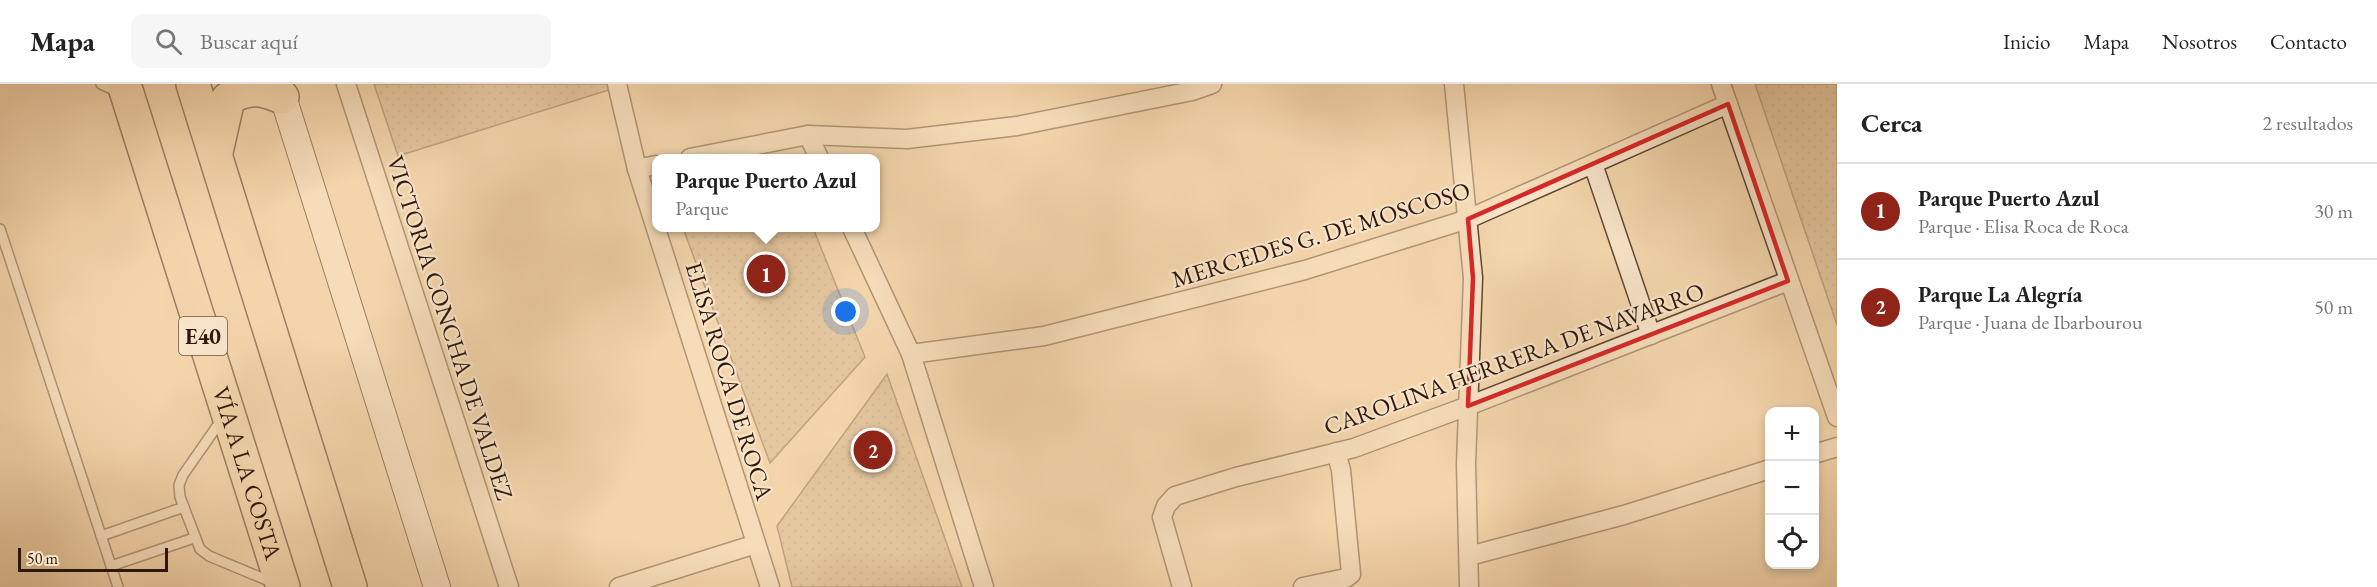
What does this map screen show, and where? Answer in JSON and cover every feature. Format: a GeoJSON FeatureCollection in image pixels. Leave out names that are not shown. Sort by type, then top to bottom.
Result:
{"type":"FeatureCollection","features":[{"type":"Feature","properties":{"kind":"highway","name":"VÍA A LA COSTA"},"geometry":{"type":"LineString","coordinates":[[118,88],[283,587]]}},
{"type":"Feature","properties":{"kind":"highway"},"geometry":{"type":"LineString","coordinates":[[280,90],[257,88],[210,90],[216,154],[350,587]]}},
{"type":"Feature","properties":{"kind":"street","name":"VICTORIA CONCHA DE VALDEZ"},"geometry":{"type":"LineString","coordinates":[[346,84],[509,587]]}},
{"type":"Feature","properties":{"kind":"street","name":"ELISA ROCA DE ROCA"},"geometry":{"type":"LineString","coordinates":[[617,84],[637,169],[652,216]]}},
{"type":"Feature","properties":{"kind":"street"},"geometry":{"type":"LineString","coordinates":[[715,154],[808,135],[907,139],[1017,126],[1192,91],[1212,84]]}},
{"type":"Feature","properties":{"kind":"street"},"geometry":{"type":"LineString","coordinates":[[1454,84],[1473,278],[1466,464],[1469,556],[1467,580],[1469,587]]}},
{"type":"Feature","properties":{"kind":"street"},"geometry":{"type":"LineString","coordinates":[[1721,84],[1788,281],[1833,392],[1837,417]]}},
{"type":"Feature","properties":{"kind":"street"},"geometry":{"type":"LineString","coordinates":[[280,90],[437,587]]}},
{"type":"Feature","properties":{"kind":"street","name":"MERCEDES G. DE MOSCOSO"},"geometry":{"type":"LineString","coordinates":[[911,354],[1044,336],[1305,270],[1468,219],[1728,104]]}},
{"type":"Feature","properties":{"kind":"street"},"geometry":{"type":"LineString","coordinates":[[808,135],[817,154]]}},
{"type":"Feature","properties":{"kind":"street"},"geometry":{"type":"LineString","coordinates":[[1593,164],[1652,335]]}},
{"type":"Feature","properties":{"kind":"street"},"geometry":{"type":"LineString","coordinates":[[637,169],[652,166]]}},
{"type":"Feature","properties":{"kind":"street","name":"ELISA ROCA DE ROCA"},"geometry":{"type":"LineString","coordinates":[[657,232],[770,587]]}},
{"type":"Feature","properties":{"kind":"street"},"geometry":{"type":"LineString","coordinates":[[854,232],[911,354],[984,587]]}},
{"type":"Feature","properties":{"kind":"street","name":"CAROLINA HERRERA DE NAVARRO"},"geometry":{"type":"LineString","coordinates":[[1182,587],[1162,517],[1166,506],[1175,496],[1236,477],[1336,452],[1468,406],[1788,281]]}},
{"type":"Feature","properties":{"kind":"street"},"geometry":{"type":"LineString","coordinates":[[1819,453],[1837,447]]}},
{"type":"Feature","properties":{"kind":"street"},"geometry":{"type":"LineString","coordinates":[[1303,587],[1346,578],[1351,574],[1341,470],[1336,452]]}},
{"type":"Feature","properties":{"kind":"street"},"geometry":{"type":"LineString","coordinates":[[1469,556],[1624,515],[1765,471]]}},
{"type":"Feature","properties":{"kind":"street"},"geometry":{"type":"LineString","coordinates":[[619,587],[756,544]]}},
{"type":"Feature","properties":{"kind":"lane"},"geometry":{"type":"LineString","coordinates":[[0,229],[118,587]]}},
{"type":"Feature","properties":{"kind":"lane"},"geometry":{"type":"LineString","coordinates":[[227,412],[183,475],[179,485],[184,507],[200,549],[209,556],[283,587]]}},
{"type":"Feature","properties":{"kind":"lane"},"geometry":{"type":"LineString","coordinates":[[101,536],[184,507]]}},
{"type":"Feature","properties":{"kind":"lane"},"geometry":{"type":"LineString","coordinates":[[111,566],[194,538]]}},
{"type":"Feature","properties":{"kind":"highlighted area"},"geometry":{"type":"Polygon","coordinates":[[[1728,104],[1788,281],[1468,406],[1473,278],[1468,219],[1728,104]]]}},
{"type":"Feature","properties":{"kind":"shaded area"},"geometry":{"type":"Polygon","coordinates":[[[374,84],[611,84],[612,89],[398,156],[374,84]]]}},
{"type":"Feature","properties":{"kind":"shaded area"},"geometry":{"type":"Polygon","coordinates":[[[1755,84],[1837,84],[1837,325],[1755,84]]]}},
{"type":"Feature","properties":{"kind":"shaded area"},"geometry":{"type":"Polygon","coordinates":[[[684,232],[815,232],[865,357],[770,463],[684,232]]]}},
{"type":"Feature","properties":{"kind":"shaded area"},"geometry":{"type":"Polygon","coordinates":[[[887,374],[962,587],[792,587],[777,526],[887,374]]]}},
{"type":"Feature","properties":{"kind":"place","name":"Parque Puerto Azul"},"geometry":{"type":"Point","coordinates":[766,274]}},
{"type":"Feature","properties":{"kind":"place","name":"Parque La Alegría"},"geometry":{"type":"Point","coordinates":[873,450]}}]}
